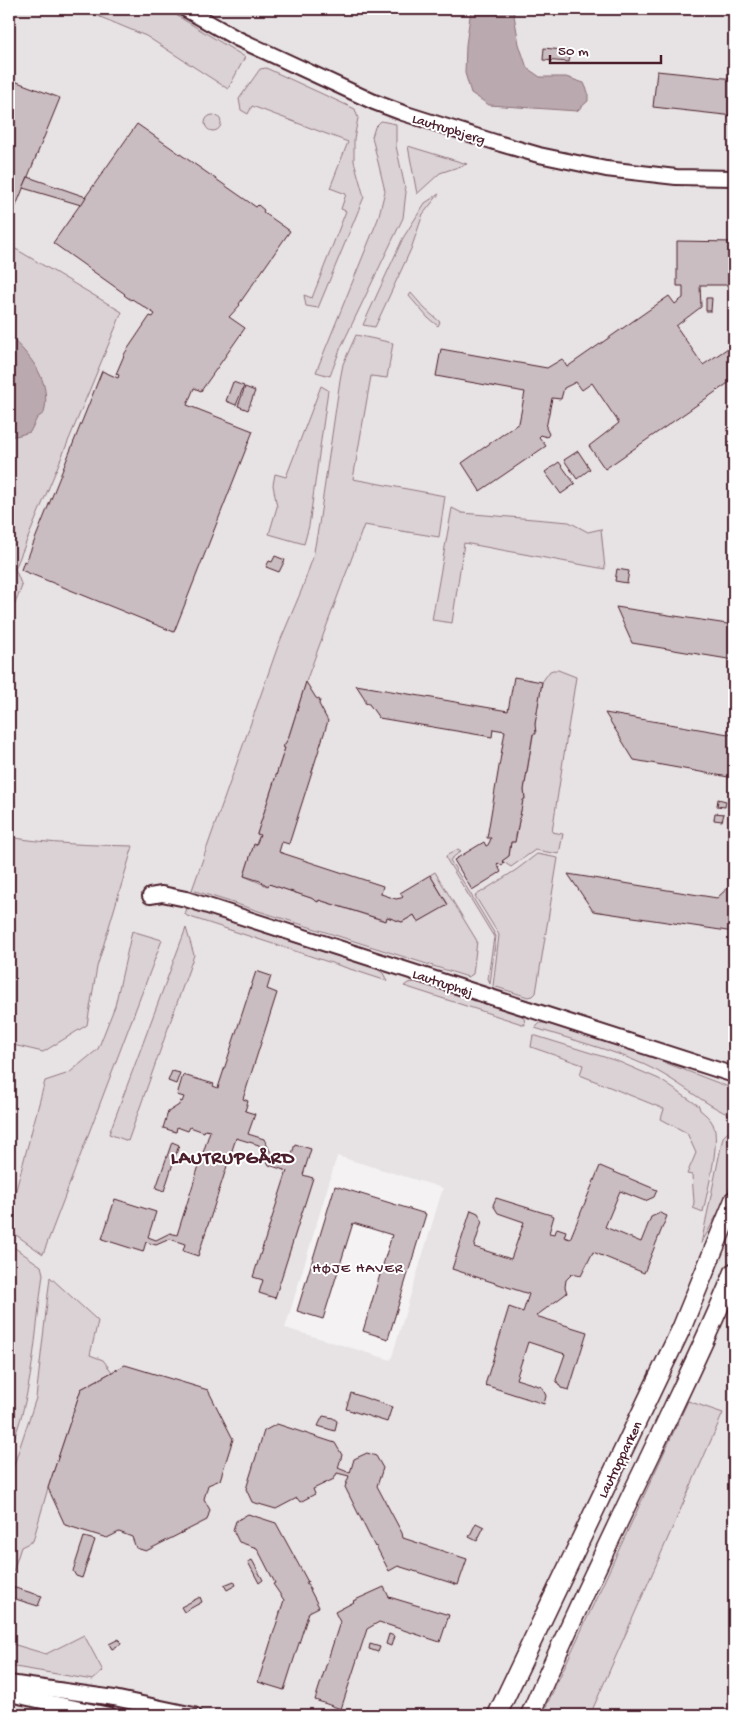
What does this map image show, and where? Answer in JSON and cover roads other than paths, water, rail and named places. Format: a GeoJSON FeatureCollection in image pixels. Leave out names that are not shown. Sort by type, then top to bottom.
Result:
{"type":"FeatureCollection","features":[{"type":"Feature","properties":{"kind":"street","name":"Lautrupbjerg"},"geometry":{"type":"LineString","coordinates":[[185,9],[236,38],[374,102],[501,144],[540,155],[606,169],[676,177],[734,178]]}},
{"type":"Feature","properties":{"kind":"street","name":"Lautruphøj"},"geometry":{"type":"LineString","coordinates":[[150,896],[162,894],[186,899],[734,1074]]}},
{"type":"Feature","properties":{"kind":"street","name":"Lautrupparken"},"geometry":{"type":"LineString","coordinates":[[497,1715],[682,1327],[734,1200]]}},
{"type":"Feature","properties":{"kind":"street","name":"Lautrupparken"},"geometry":{"type":"LineString","coordinates":[[530,1715],[595,1571],[713,1324],[734,1272]]}},
{"type":"Feature","properties":{"kind":"street"},"geometry":{"type":"LineString","coordinates":[[9,1683],[114,1698],[194,1715]]}},
{"type":"Feature","properties":{"kind":"street"},"geometry":{"type":"LineString","coordinates":[[9,1694],[109,1715]]}},
{"type":"Feature","properties":{"kind":"district","name":"LAUTRUPGÅRD"},"geometry":{"type":"Point","coordinates":[233,1156]}},
{"type":"Feature","properties":{"kind":"district","name":"HØJE HAVER"},"geometry":{"type":"Point","coordinates":[358,1267]}}]}
